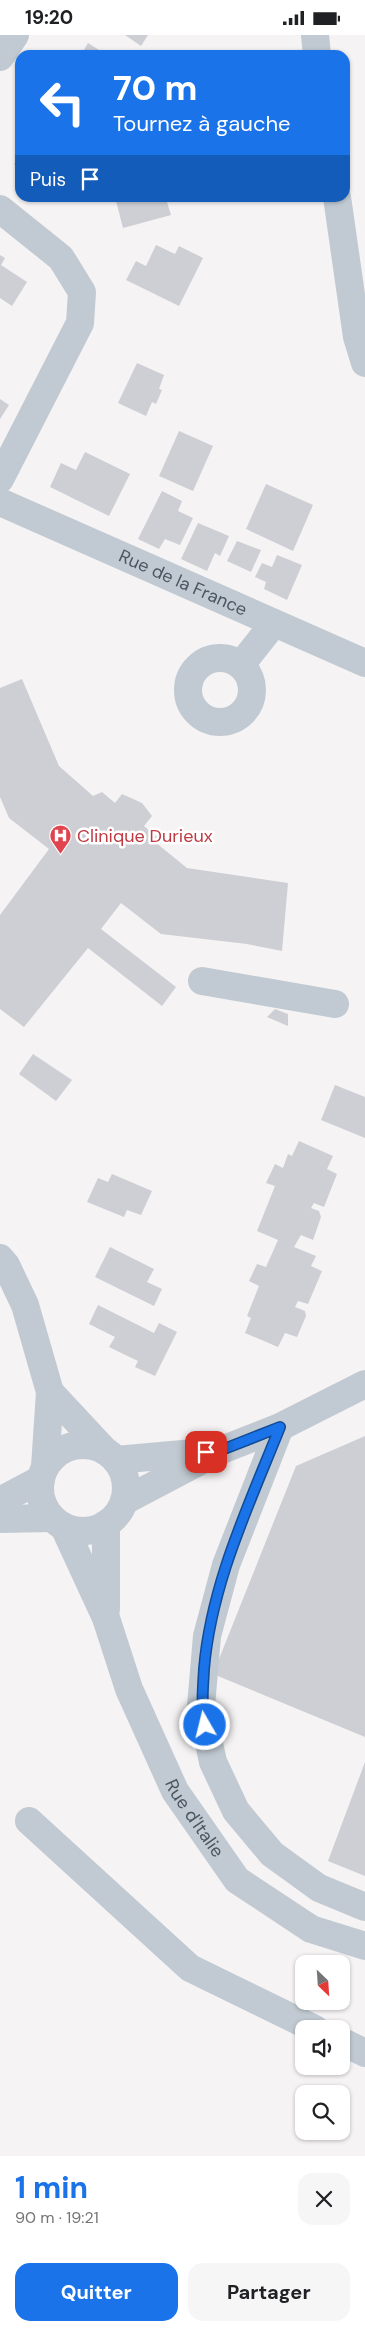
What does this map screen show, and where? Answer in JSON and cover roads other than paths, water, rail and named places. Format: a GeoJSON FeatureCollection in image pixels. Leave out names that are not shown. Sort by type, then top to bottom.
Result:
{"type":"FeatureCollection","features":[{"type":"Feature","properties":{"kind":"street"},"geometry":{"type":"LineString","coordinates":[[0,57],[14,35]]}},
{"type":"Feature","properties":{"kind":"street"},"geometry":{"type":"LineString","coordinates":[[315,35],[316,50]]}},
{"type":"Feature","properties":{"kind":"street"},"geometry":{"type":"LineString","coordinates":[[338,202],[356,270],[357,337],[365,363]]}},
{"type":"Feature","properties":{"kind":"street"},"geometry":{"type":"LineString","coordinates":[[0,209],[61,258],[82,292],[80,323],[0,479]]}},
{"type":"Feature","properties":{"kind":"street","name":"Rue de la France"},"geometry":{"type":"LineString","coordinates":[[0,502],[365,663]]}},
{"type":"Feature","properties":{"kind":"street"},"geometry":{"type":"LineString","coordinates":[[241,665],[274,623]]}},
{"type":"Feature","properties":{"kind":"street"},"geometry":{"type":"LineString","coordinates":[[202,981],[335,1004]]}},
{"type":"Feature","properties":{"kind":"street"},"geometry":{"type":"LineString","coordinates":[[0,1258],[6,1265],[25,1305],[50,1393],[40,1493],[44,1505],[58,1522]]}},
{"type":"Feature","properties":{"kind":"street"},"geometry":{"type":"LineString","coordinates":[[124,1501],[219,1451],[280,1427],[365,1385]]}},
{"type":"Feature","properties":{"kind":"street"},"geometry":{"type":"LineString","coordinates":[[0,1519],[58,1522],[78,1530],[93,1529],[106,1523],[117,1514],[124,1501],[126,1487],[123,1472],[110,1455],[50,1393]]}},
{"type":"Feature","properties":{"kind":"street"},"geometry":{"type":"LineString","coordinates":[[280,1427],[226,1565],[207,1636],[201,1706],[213,1762],[236,1811],[272,1854],[319,1888],[365,1907]]}},
{"type":"Feature","properties":{"kind":"street"},"geometry":{"type":"LineString","coordinates":[[0,1501],[43,1473],[54,1456],[72,1447],[92,1446],[110,1455],[219,1451]]}},
{"type":"Feature","properties":{"kind":"street","name":"Rue d'Italie"},"geometry":{"type":"LineString","coordinates":[[58,1522],[106,1618],[129,1689],[175,1791],[237,1880],[311,1929],[365,1946]]}},
{"type":"Feature","properties":{"kind":"street","name":"Rue d'Italie"},"geometry":{"type":"LineString","coordinates":[[106,1523],[106,1618]]}},
{"type":"Feature","properties":{"kind":"street"},"geometry":{"type":"LineString","coordinates":[[29,1821],[190,1968],[297,2020]]}},
{"type":"Feature","properties":{"kind":"street"},"geometry":{"type":"LineString","coordinates":[[350,2046],[365,2053]]}},
{"type":"Feature","properties":{"kind":"place","name":"Clinique Durieux"},"geometry":{"type":"Point","coordinates":[61,855]}}]}
